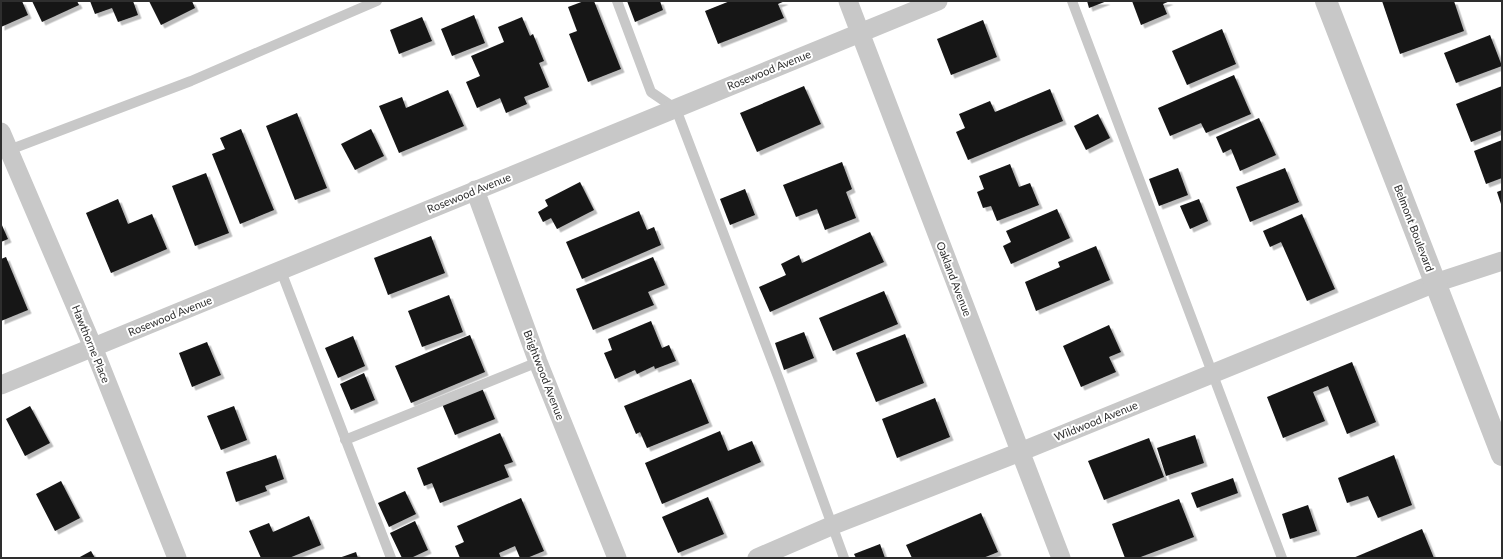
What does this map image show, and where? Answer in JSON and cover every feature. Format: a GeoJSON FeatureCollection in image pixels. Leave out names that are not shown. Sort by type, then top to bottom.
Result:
{"type":"FeatureCollection","features":[{"type":"Feature","properties":{"kind":"street","name":"Oakland Avenue"},"geometry":{"type":"LineString","coordinates":[[848,1],[1061,558]]}},
{"type":"Feature","properties":{"kind":"street","name":"Rosewood Avenue"},"geometry":{"type":"LineString","coordinates":[[1,385],[938,1]]}},
{"type":"Feature","properties":{"kind":"street","name":"Belmont Boulevard"},"geometry":{"type":"LineString","coordinates":[[1326,1],[1502,456]]}},
{"type":"Feature","properties":{"kind":"street","name":"Hawthorne Place"},"geometry":{"type":"LineString","coordinates":[[1,132],[93,347],[177,558]]}},
{"type":"Feature","properties":{"kind":"street","name":"Brightwood Avenue"},"geometry":{"type":"LineString","coordinates":[[475,190],[538,362],[617,558]]}},
{"type":"Feature","properties":{"kind":"street","name":"Wildwood Avenue"},"geometry":{"type":"LineString","coordinates":[[757,558],[832,526],[1020,452],[1435,283],[1502,261]]}},
{"type":"Feature","properties":{"kind":"lane"},"geometry":{"type":"LineString","coordinates":[[9,150],[191,81],[377,1]]}},
{"type":"Feature","properties":{"kind":"lane"},"geometry":{"type":"LineString","coordinates":[[616,1],[651,92],[676,109],[780,382],[844,558]]}},
{"type":"Feature","properties":{"kind":"lane"},"geometry":{"type":"LineString","coordinates":[[1072,1],[1282,558]]}},
{"type":"Feature","properties":{"kind":"lane"},"geometry":{"type":"LineString","coordinates":[[281,271],[391,558]]}},
{"type":"Feature","properties":{"kind":"lane"},"geometry":{"type":"LineString","coordinates":[[345,440],[538,362]]}},
{"type":"Feature","properties":{"kind":"building"},"geometry":{"type":"Polygon","coordinates":[[[1,1],[22,1],[28,15],[1,27],[1,1]]]}},
{"type":"Feature","properties":{"kind":"building"},"geometry":{"type":"Polygon","coordinates":[[[32,1],[77,1],[79,5],[42,22],[32,1]]]}},
{"type":"Feature","properties":{"kind":"building"},"geometry":{"type":"Polygon","coordinates":[[[90,1],[133,1],[138,15],[118,22],[112,8],[95,14],[90,1]]]}},
{"type":"Feature","properties":{"kind":"building"},"geometry":{"type":"Polygon","coordinates":[[[149,1],[192,1],[195,8],[161,25],[149,1]]]}},
{"type":"Feature","properties":{"kind":"building"},"geometry":{"type":"Polygon","coordinates":[[[584,1],[594,1],[621,69],[588,82],[569,34],[577,31],[568,7],[584,1]]]}},
{"type":"Feature","properties":{"kind":"building"},"geometry":{"type":"Polygon","coordinates":[[[627,1],[660,1],[663,10],[635,22],[627,1]]]}},
{"type":"Feature","properties":{"kind":"building"},"geometry":{"type":"Polygon","coordinates":[[[730,1],[785,1],[778,4],[784,18],[718,44],[705,11],[730,1]]]}},
{"type":"Feature","properties":{"kind":"building"},"geometry":{"type":"Polygon","coordinates":[[[1087,1],[1107,1],[1089,8],[1087,1]]]}},
{"type":"Feature","properties":{"kind":"building"},"geometry":{"type":"Polygon","coordinates":[[[1132,1],[1170,1],[1163,4],[1167,14],[1141,25],[1132,1]]]}},
{"type":"Feature","properties":{"kind":"building"},"geometry":{"type":"Polygon","coordinates":[[[1382,1],[1454,1],[1464,31],[1400,54],[1382,1]]]}},
{"type":"Feature","properties":{"kind":"building"},"geometry":{"type":"Polygon","coordinates":[[[474,15],[485,43],[452,56],[441,29],[474,15]]]}},
{"type":"Feature","properties":{"kind":"building"},"geometry":{"type":"Polygon","coordinates":[[[422,17],[432,41],[399,54],[390,30],[422,17]]]}},
{"type":"Feature","properties":{"kind":"building"},"geometry":{"type":"Polygon","coordinates":[[[522,17],[530,36],[533,34],[544,61],[539,63],[549,87],[524,97],[527,104],[506,113],[500,98],[477,108],[466,82],[480,76],[471,56],[504,42],[498,27],[522,17]]]}},
{"type":"Feature","properties":{"kind":"building"},"geometry":{"type":"Polygon","coordinates":[[[983,20],[997,57],[951,75],[937,39],[983,20]]]}},
{"type":"Feature","properties":{"kind":"building"},"geometry":{"type":"Polygon","coordinates":[[[1222,29],[1236,64],[1187,85],[1172,51],[1222,29]]]}},
{"type":"Feature","properties":{"kind":"building"},"geometry":{"type":"Polygon","coordinates":[[[1490,35],[1502,66],[1456,83],[1444,53],[1490,35]]]}},
{"type":"Feature","properties":{"kind":"building"},"geometry":{"type":"Polygon","coordinates":[[[1234,75],[1251,114],[1206,133],[1201,123],[1170,136],[1158,108],[1234,75]]]}},
{"type":"Feature","properties":{"kind":"building"},"geometry":{"type":"Polygon","coordinates":[[[804,86],[821,124],[757,152],[740,113],[804,86]]]}},
{"type":"Feature","properties":{"kind":"building"},"geometry":{"type":"Polygon","coordinates":[[[1502,86],[1502,130],[1471,142],[1456,104],[1502,86]]]}},
{"type":"Feature","properties":{"kind":"building"},"geometry":{"type":"Polygon","coordinates":[[[1050,89],[1063,121],[968,160],[956,132],[965,128],[959,114],[990,101],[995,112],[1050,89]]]}},
{"type":"Feature","properties":{"kind":"building"},"geometry":{"type":"Polygon","coordinates":[[[448,90],[464,126],[399,153],[379,106],[402,97],[406,108],[448,90]]]}},
{"type":"Feature","properties":{"kind":"building"},"geometry":{"type":"Polygon","coordinates":[[[297,113],[327,188],[295,200],[266,126],[297,113]]]}},
{"type":"Feature","properties":{"kind":"building"},"geometry":{"type":"Polygon","coordinates":[[[1098,114],[1110,138],[1086,150],[1074,126],[1098,114]]]}},
{"type":"Feature","properties":{"kind":"building"},"geometry":{"type":"Polygon","coordinates":[[[1259,118],[1276,155],[1240,171],[1231,149],[1223,153],[1216,137],[1259,118]]]}},
{"type":"Feature","properties":{"kind":"building"},"geometry":{"type":"Polygon","coordinates":[[[241,129],[274,210],[240,224],[212,154],[225,149],[220,138],[241,129]]]}},
{"type":"Feature","properties":{"kind":"building"},"geometry":{"type":"Polygon","coordinates":[[[371,129],[384,156],[355,170],[341,144],[371,129]]]}},
{"type":"Feature","properties":{"kind":"building"},"geometry":{"type":"Polygon","coordinates":[[[1502,140],[1502,178],[1486,184],[1474,151],[1502,140]]]}},
{"type":"Feature","properties":{"kind":"building"},"geometry":{"type":"Polygon","coordinates":[[[842,162],[852,189],[846,192],[856,218],[825,230],[817,209],[796,217],[783,185],[842,162]]]}},
{"type":"Feature","properties":{"kind":"building"},"geometry":{"type":"Polygon","coordinates":[[[1010,164],[1019,187],[1030,183],[1039,205],[997,221],[991,206],[983,208],[977,192],[984,189],[979,176],[1010,164]]]}},
{"type":"Feature","properties":{"kind":"building"},"geometry":{"type":"Polygon","coordinates":[[[1178,168],[1188,195],[1159,206],[1149,179],[1178,168]]]}},
{"type":"Feature","properties":{"kind":"building"},"geometry":{"type":"Polygon","coordinates":[[[1285,168],[1299,202],[1250,222],[1236,187],[1285,168]]]}},
{"type":"Feature","properties":{"kind":"building"},"geometry":{"type":"Polygon","coordinates":[[[206,173],[229,233],[195,246],[172,186],[206,173]]]}},
{"type":"Feature","properties":{"kind":"building"},"geometry":{"type":"Polygon","coordinates":[[[580,182],[594,210],[557,229],[551,218],[543,222],[538,212],[548,206],[545,200],[580,182]]]}},
{"type":"Feature","properties":{"kind":"building"},"geometry":{"type":"Polygon","coordinates":[[[745,189],[755,215],[730,225],[720,199],[745,189]]]}},
{"type":"Feature","properties":{"kind":"building"},"geometry":{"type":"Polygon","coordinates":[[[1502,190],[1502,207],[1497,192],[1502,190]]]}},
{"type":"Feature","properties":{"kind":"building"},"geometry":{"type":"Polygon","coordinates":[[[118,199],[128,224],[152,214],[167,249],[111,273],[86,213],[118,199]]]}},
{"type":"Feature","properties":{"kind":"building"},"geometry":{"type":"Polygon","coordinates":[[[1199,199],[1208,221],[1190,229],[1180,206],[1199,199]]]}},
{"type":"Feature","properties":{"kind":"building"},"geometry":{"type":"Polygon","coordinates":[[[1057,209],[1070,238],[1011,264],[1003,246],[1011,242],[1006,231],[1057,209]]]}},
{"type":"Feature","properties":{"kind":"building"},"geometry":{"type":"Polygon","coordinates":[[[639,211],[647,230],[654,227],[661,245],[582,279],[566,242],[639,211]]]}},
{"type":"Feature","properties":{"kind":"building"},"geometry":{"type":"Polygon","coordinates":[[[1302,214],[1335,289],[1307,301],[1281,242],[1270,247],[1263,231],[1302,214]]]}},
{"type":"Feature","properties":{"kind":"building"},"geometry":{"type":"Polygon","coordinates":[[[1,223],[8,239],[1,242],[1,223]]]}},
{"type":"Feature","properties":{"kind":"building"},"geometry":{"type":"Polygon","coordinates":[[[870,232],[884,262],[770,312],[759,287],[786,275],[781,264],[799,255],[802,263],[870,232]]]}},
{"type":"Feature","properties":{"kind":"building"},"geometry":{"type":"Polygon","coordinates":[[[431,236],[445,273],[388,295],[374,258],[431,236]]]}},
{"type":"Feature","properties":{"kind":"building"},"geometry":{"type":"Polygon","coordinates":[[[1096,246],[1110,280],[1036,311],[1025,282],[1060,267],[1058,262],[1096,246]]]}},
{"type":"Feature","properties":{"kind":"building"},"geometry":{"type":"Polygon","coordinates":[[[6,257],[28,310],[1,321],[1,259],[6,257]]]}},
{"type":"Feature","properties":{"kind":"building"},"geometry":{"type":"Polygon","coordinates":[[[653,257],[665,285],[648,292],[654,305],[593,330],[576,289],[653,257]]]}},
{"type":"Feature","properties":{"kind":"building"},"geometry":{"type":"Polygon","coordinates":[[[884,291],[898,324],[833,351],[819,318],[884,291]]]}},
{"type":"Feature","properties":{"kind":"building"},"geometry":{"type":"Polygon","coordinates":[[[449,295],[463,332],[422,347],[408,311],[449,295]]]}},
{"type":"Feature","properties":{"kind":"building"},"geometry":{"type":"Polygon","coordinates":[[[651,321],[662,348],[669,345],[676,361],[655,369],[654,366],[637,374],[635,370],[615,379],[604,353],[612,350],[608,339],[651,321]]]}},
{"type":"Feature","properties":{"kind":"building"},"geometry":{"type":"Polygon","coordinates":[[[1109,325],[1121,352],[1109,357],[1116,372],[1081,387],[1063,346],[1109,325]]]}},
{"type":"Feature","properties":{"kind":"building"},"geometry":{"type":"Polygon","coordinates":[[[804,332],[814,358],[784,370],[775,343],[804,332]]]}},
{"type":"Feature","properties":{"kind":"building"},"geometry":{"type":"Polygon","coordinates":[[[905,334],[924,383],[876,402],[856,353],[905,334]]]}},
{"type":"Feature","properties":{"kind":"building"},"geometry":{"type":"Polygon","coordinates":[[[470,335],[485,372],[411,403],[395,366],[470,335]]]}},
{"type":"Feature","properties":{"kind":"building"},"geometry":{"type":"Polygon","coordinates":[[[353,336],[365,366],[338,378],[325,348],[353,336]]]}},
{"type":"Feature","properties":{"kind":"building"},"geometry":{"type":"Polygon","coordinates":[[[207,342],[221,375],[192,387],[179,353],[207,342]]]}},
{"type":"Feature","properties":{"kind":"building"},"geometry":{"type":"Polygon","coordinates":[[[1352,362],[1376,422],[1347,434],[1328,386],[1313,392],[1325,421],[1283,438],[1267,397],[1352,362]]]}},
{"type":"Feature","properties":{"kind":"building"},"geometry":{"type":"Polygon","coordinates":[[[364,373],[375,400],[351,410],[340,384],[364,373]]]}},
{"type":"Feature","properties":{"kind":"building"},"geometry":{"type":"Polygon","coordinates":[[[691,379],[709,423],[647,448],[640,432],[636,434],[624,406],[691,379]]]}},
{"type":"Feature","properties":{"kind":"building"},"geometry":{"type":"Polygon","coordinates":[[[482,388],[495,419],[455,435],[442,404],[482,388]]]}},
{"type":"Feature","properties":{"kind":"building"},"geometry":{"type":"Polygon","coordinates":[[[935,398],[950,437],[897,458],[882,419],[935,398]]]}},
{"type":"Feature","properties":{"kind":"building"},"geometry":{"type":"Polygon","coordinates":[[[30,406],[50,443],[25,456],[6,419],[30,406]]]}},
{"type":"Feature","properties":{"kind":"building"},"geometry":{"type":"Polygon","coordinates":[[[234,406],[247,440],[221,450],[207,416],[234,406]]]}},
{"type":"Feature","properties":{"kind":"building"},"geometry":{"type":"Polygon","coordinates":[[[720,431],[728,451],[752,441],[761,462],[662,504],[645,463],[720,431]]]}},
{"type":"Feature","properties":{"kind":"building"},"geometry":{"type":"Polygon","coordinates":[[[500,433],[513,462],[504,465],[509,477],[440,503],[432,483],[424,486],[417,468],[500,433]]]}},
{"type":"Feature","properties":{"kind":"building"},"geometry":{"type":"Polygon","coordinates":[[[1195,435],[1204,463],[1166,476],[1157,448],[1195,435]]]}},
{"type":"Feature","properties":{"kind":"building"},"geometry":{"type":"Polygon","coordinates":[[[1149,438],[1164,477],[1104,500],[1088,461],[1149,438]]]}},
{"type":"Feature","properties":{"kind":"building"},"geometry":{"type":"Polygon","coordinates":[[[276,455],[284,479],[265,486],[267,491],[236,502],[226,472],[276,455]]]}},
{"type":"Feature","properties":{"kind":"building"},"geometry":{"type":"Polygon","coordinates":[[[1394,455],[1412,505],[1378,518],[1368,496],[1347,503],[1338,478],[1394,455]]]}},
{"type":"Feature","properties":{"kind":"building"},"geometry":{"type":"Polygon","coordinates":[[[1233,478],[1238,493],[1197,508],[1191,493],[1233,478]]]}},
{"type":"Feature","properties":{"kind":"building"},"geometry":{"type":"Polygon","coordinates":[[[61,481],[80,518],[55,531],[36,494],[61,481]]]}},
{"type":"Feature","properties":{"kind":"building"},"geometry":{"type":"Polygon","coordinates":[[[405,491],[416,514],[389,527],[378,503],[405,491]]]}},
{"type":"Feature","properties":{"kind":"building"},"geometry":{"type":"Polygon","coordinates":[[[708,497],[724,534],[678,553],[662,517],[708,497]]]}},
{"type":"Feature","properties":{"kind":"building"},"geometry":{"type":"Polygon","coordinates":[[[521,498],[544,551],[527,558],[520,558],[515,546],[499,553],[501,558],[460,558],[455,546],[464,542],[457,526],[521,498]]]}},
{"type":"Feature","properties":{"kind":"building"},"geometry":{"type":"Polygon","coordinates":[[[1179,499],[1194,537],[1138,558],[1125,558],[1112,524],[1179,499]]]}},
{"type":"Feature","properties":{"kind":"building"},"geometry":{"type":"Polygon","coordinates":[[[1308,505],[1317,531],[1290,539],[1282,514],[1308,505]]]}},
{"type":"Feature","properties":{"kind":"building"},"geometry":{"type":"Polygon","coordinates":[[[981,513],[998,552],[983,558],[912,558],[906,545],[981,513]]]}},
{"type":"Feature","properties":{"kind":"building"},"geometry":{"type":"Polygon","coordinates":[[[309,516],[321,545],[289,558],[261,558],[249,531],[269,523],[273,532],[309,516]]]}},
{"type":"Feature","properties":{"kind":"building"},"geometry":{"type":"Polygon","coordinates":[[[415,521],[428,550],[411,558],[402,558],[390,533],[415,521]]]}},
{"type":"Feature","properties":{"kind":"building"},"geometry":{"type":"Polygon","coordinates":[[[1422,529],[1434,558],[1353,558],[1422,529]]]}},
{"type":"Feature","properties":{"kind":"building"},"geometry":{"type":"Polygon","coordinates":[[[880,544],[885,558],[856,558],[854,554],[880,544]]]}},
{"type":"Feature","properties":{"kind":"building"},"geometry":{"type":"Polygon","coordinates":[[[91,551],[95,558],[78,558],[91,551]]]}},
{"type":"Feature","properties":{"kind":"building"},"geometry":{"type":"Polygon","coordinates":[[[356,552],[358,558],[339,558],[356,552]]]}}]}
